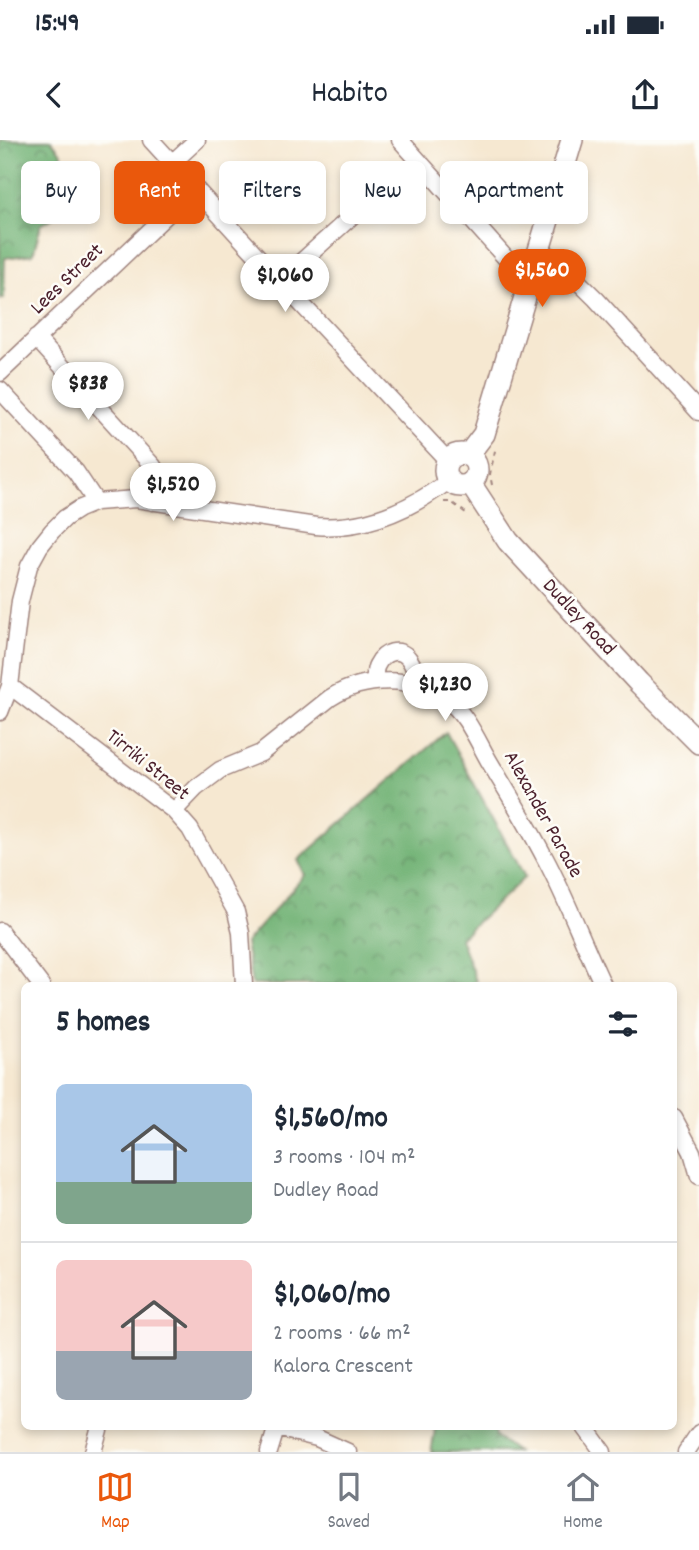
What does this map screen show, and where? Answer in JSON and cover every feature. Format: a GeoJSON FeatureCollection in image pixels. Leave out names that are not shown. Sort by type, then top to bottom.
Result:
{"type":"FeatureCollection","features":[{"type":"Feature","properties":{"kind":"main road"},"geometry":{"type":"LineString","coordinates":[[459,470],[484,434],[572,140]]}},
{"type":"Feature","properties":{"kind":"main road","name":"Dudley Road"},"geometry":{"type":"LineString","coordinates":[[459,470],[508,541],[620,663],[699,743]]}},
{"type":"Feature","properties":{"kind":"street"},"geometry":{"type":"LineString","coordinates":[[151,140],[170,161]]}},
{"type":"Feature","properties":{"kind":"street"},"geometry":{"type":"LineString","coordinates":[[174,161],[197,140]]}},
{"type":"Feature","properties":{"kind":"street"},"geometry":{"type":"LineString","coordinates":[[400,140],[528,283]]}},
{"type":"Feature","properties":{"kind":"street"},"geometry":{"type":"LineString","coordinates":[[0,712],[10,686],[19,601],[29,566],[40,546],[65,518],[79,509],[96,502],[126,499],[316,526],[342,526],[401,511],[423,499],[459,470],[205,199]]}},
{"type":"Feature","properties":{"kind":"street","name":"Lees Street"},"geometry":{"type":"LineString","coordinates":[[0,373],[157,224]]}},
{"type":"Feature","properties":{"kind":"street"},"geometry":{"type":"LineString","coordinates":[[280,281],[343,224]]}},
{"type":"Feature","properties":{"kind":"street"},"geometry":{"type":"LineString","coordinates":[[539,250],[554,258],[596,299],[699,412]]}},
{"type":"Feature","properties":{"kind":"street"},"geometry":{"type":"LineString","coordinates":[[36,338],[153,466],[157,474],[152,502]]}},
{"type":"Feature","properties":{"kind":"street"},"geometry":{"type":"LineString","coordinates":[[0,390],[76,472],[96,502]]}},
{"type":"Feature","properties":{"kind":"street"},"geometry":{"type":"LineString","coordinates":[[375,682],[377,664],[385,655],[395,652],[407,656],[410,660],[419,686]]}},
{"type":"Feature","properties":{"kind":"street","name":"Alexander Parade"},"geometry":{"type":"LineString","coordinates":[[173,811],[196,788],[220,770],[261,753],[341,690],[375,682],[396,682],[430,690],[447,700],[461,714],[546,859],[602,982]]}},
{"type":"Feature","properties":{"kind":"street","name":"Tirriki Street"},"geometry":{"type":"LineString","coordinates":[[10,686],[173,811],[190,829],[236,912],[241,933],[244,982]]}},
{"type":"Feature","properties":{"kind":"street"},"geometry":{"type":"LineString","coordinates":[[0,931],[39,982]]}},
{"type":"Feature","properties":{"kind":"street"},"geometry":{"type":"LineString","coordinates":[[677,1124],[692,1152],[699,1176]]}},
{"type":"Feature","properties":{"kind":"street"},"geometry":{"type":"LineString","coordinates":[[93,1452],[99,1430]]}},
{"type":"Feature","properties":{"kind":"street"},"geometry":{"type":"LineString","coordinates":[[269,1452],[276,1430]]}},
{"type":"Feature","properties":{"kind":"street"},"geometry":{"type":"LineString","coordinates":[[288,1430],[317,1438],[348,1452]]}},
{"type":"Feature","properties":{"kind":"street"},"geometry":{"type":"LineString","coordinates":[[587,1430],[603,1452]]}},
{"type":"Feature","properties":{"kind":"street"},"geometry":{"type":"LineString","coordinates":[[686,1452],[699,1433]]}},
{"type":"Feature","properties":{"kind":"path"},"geometry":{"type":"LineString","coordinates":[[493,490],[490,474],[498,438]]}},
{"type":"Feature","properties":{"kind":"path"},"geometry":{"type":"LineString","coordinates":[[444,502],[451,502],[466,513]]}},
{"type":"Feature","properties":{"kind":"green space"},"geometry":{"type":"Polygon","coordinates":[[[0,140],[51,140],[62,154],[62,161],[21,161],[21,224],[43,224],[33,254],[5,258],[4,298],[0,299],[0,140]]]}},
{"type":"Feature","properties":{"kind":"green space"},"geometry":{"type":"Polygon","coordinates":[[[446,732],[525,877],[460,938],[474,982],[252,982],[245,943],[305,875],[298,860],[446,732]]]}},
{"type":"Feature","properties":{"kind":"green space"},"geometry":{"type":"Polygon","coordinates":[[[435,1430],[495,1430],[496,1437],[517,1452],[431,1452],[435,1430]]]}}]}
